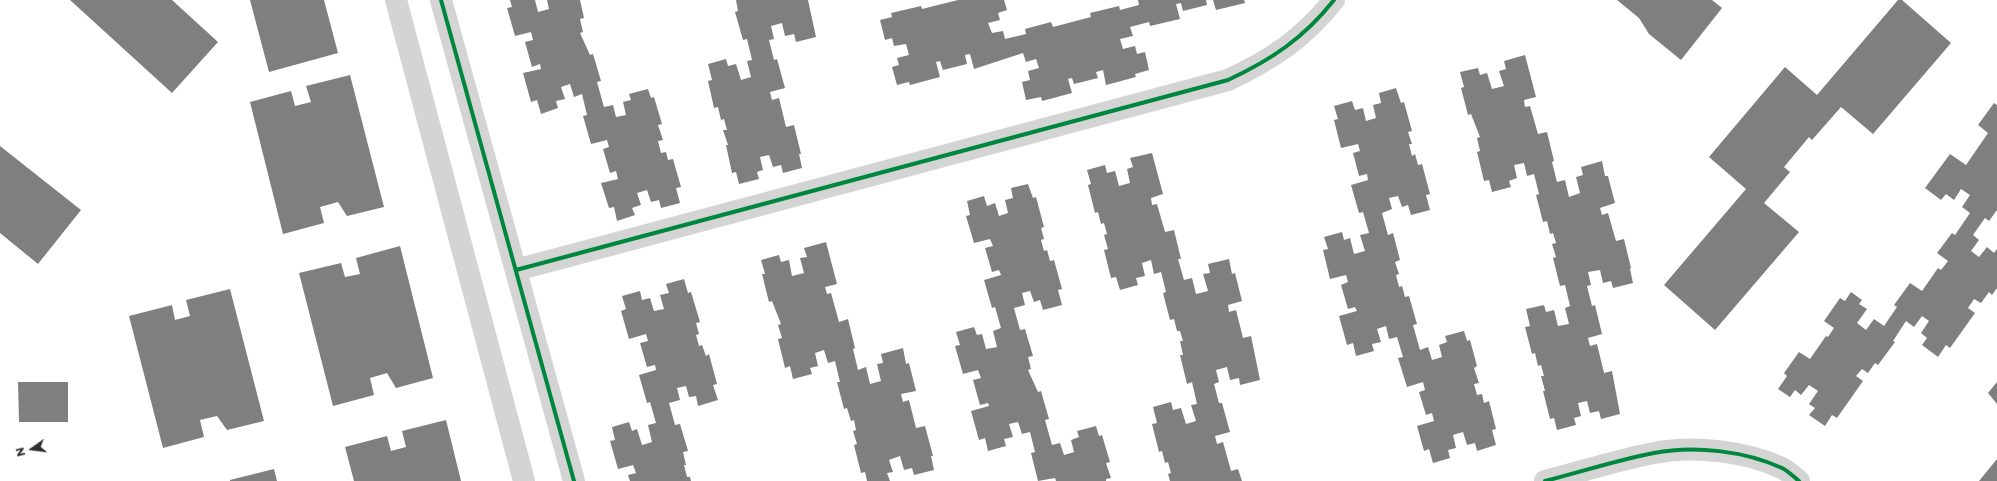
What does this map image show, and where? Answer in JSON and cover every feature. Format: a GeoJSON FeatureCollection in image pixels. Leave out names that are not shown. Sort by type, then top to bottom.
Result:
{"type":"FeatureCollection","features":[{"type":"Feature","properties":{"kind":"street"},"geometry":{"type":"LineString","coordinates":[[396,0],[524,481]]}},
{"type":"Feature","properties":{"kind":"street"},"geometry":{"type":"LineString","coordinates":[[441,0],[574,481]]}},
{"type":"Feature","properties":{"kind":"street"},"geometry":{"type":"LineString","coordinates":[[516,270],[1228,80],[1259,66],[1283,50],[1306,32],[1334,0]]}},
{"type":"Feature","properties":{"kind":"street"},"geometry":{"type":"LineString","coordinates":[[1545,481],[1655,453],[1683,450],[1712,451],[1762,461],[1784,469],[1799,481]]}},
{"type":"Feature","properties":{"kind":"building"},"geometry":{"type":"Polygon","coordinates":[[[70,0],[172,0],[218,42],[172,93],[70,0]]]}},
{"type":"Feature","properties":{"kind":"building"},"geometry":{"type":"Polygon","coordinates":[[[250,0],[324,0],[338,53],[269,72],[250,0]]]}},
{"type":"Feature","properties":{"kind":"building"},"geometry":{"type":"Polygon","coordinates":[[[510,0],[535,0],[538,12],[549,9],[547,0],[580,0],[584,18],[580,19],[583,32],[580,33],[590,55],[593,54],[601,81],[597,82],[604,107],[613,105],[616,117],[626,115],[623,102],[631,100],[629,94],[648,89],[651,98],[654,97],[662,124],[658,125],[663,140],[658,141],[661,153],[666,152],[668,160],[673,159],[681,187],[676,188],[680,203],[661,208],[659,200],[651,202],[647,190],[637,193],[641,205],[632,208],[635,215],[617,221],[614,207],[609,208],[601,183],[618,179],[616,171],[610,173],[603,149],[609,147],[607,140],[591,144],[583,116],[587,115],[582,94],[574,97],[570,84],[561,87],[565,99],[556,101],[558,108],[541,114],[537,100],[531,102],[523,73],[541,69],[540,64],[532,67],[525,42],[533,40],[531,32],[515,36],[507,8],[512,7],[510,0]]]}},
{"type":"Feature","properties":{"kind":"building"},"geometry":{"type":"Polygon","coordinates":[[[736,0],[808,0],[816,37],[796,42],[794,34],[785,36],[782,23],[771,26],[774,39],[769,40],[774,60],[777,59],[785,88],[770,92],[772,100],[779,98],[786,127],[794,125],[801,154],[799,154],[802,168],[783,173],[781,165],[773,167],[769,155],[760,157],[763,170],[757,172],[759,179],[739,184],[736,172],[732,173],[726,145],[728,145],[723,130],[727,130],[724,119],[721,120],[718,107],[714,108],[708,81],[712,80],[708,64],[726,59],[728,66],[736,64],[741,80],[751,77],[747,61],[752,60],[747,39],[743,40],[735,12],[738,11],[736,0]]]}},
{"type":"Feature","properties":{"kind":"building"},"geometry":{"type":"Polygon","coordinates":[[[958,0],[1004,0],[1007,10],[998,13],[1000,20],[988,23],[992,33],[1003,31],[1005,39],[1026,34],[1025,29],[1051,22],[1053,27],[1091,17],[1090,13],[1119,6],[1120,10],[1139,5],[1138,0],[1206,0],[1207,5],[1183,11],[1181,3],[1176,4],[1180,19],[1150,26],[1149,22],[1130,27],[1133,36],[1120,39],[1123,49],[1135,46],[1137,54],[1145,52],[1149,70],[1135,74],[1136,77],[1106,85],[1103,70],[1096,72],[1098,78],[1074,84],[1072,78],[1068,79],[1072,93],[1042,101],[1041,97],[1026,100],[1022,82],[1030,80],[1028,71],[1039,68],[1036,59],[1026,62],[1023,53],[974,69],[970,54],[965,55],[967,64],[943,70],[940,61],[936,62],[940,77],[910,85],[909,82],[897,85],[892,67],[899,65],[897,58],[909,55],[906,44],[894,46],[892,38],[885,40],[880,20],[892,17],[891,13],[921,6],[922,9],[958,0]]]}},
{"type":"Feature","properties":{"kind":"building"},"geometry":{"type":"Polygon","coordinates":[[[1213,0],[1244,0],[1245,3],[1216,10],[1213,0]]]}},
{"type":"Feature","properties":{"kind":"building"},"geometry":{"type":"Polygon","coordinates":[[[1617,0],[1712,0],[1722,8],[1681,60],[1649,34],[1639,18],[1617,0]]]}},
{"type":"Feature","properties":{"kind":"building"},"geometry":{"type":"Polygon","coordinates":[[[1898,0],[1902,0],[1951,43],[1873,134],[1841,107],[1812,140],[1809,137],[1784,167],[1790,172],[1764,203],[1799,232],[1715,330],[1664,285],[1746,189],[1709,157],[1785,67],[1817,95],[1898,0]]]}},
{"type":"Feature","properties":{"kind":"building"},"geometry":{"type":"Polygon","coordinates":[[[1525,55],[1536,97],[1524,100],[1525,107],[1530,106],[1538,134],[1547,132],[1557,182],[1565,180],[1569,197],[1580,193],[1576,177],[1583,175],[1581,167],[1602,161],[1605,176],[1608,176],[1615,203],[1600,208],[1602,215],[1608,213],[1616,241],[1624,239],[1633,283],[1613,288],[1611,281],[1603,283],[1600,270],[1588,272],[1591,285],[1587,286],[1592,306],[1595,305],[1602,334],[1588,338],[1590,346],[1597,344],[1604,373],[1612,371],[1620,414],[1601,419],[1599,411],[1590,413],[1587,401],[1578,403],[1581,416],[1574,418],[1576,425],[1557,430],[1554,418],[1550,419],[1543,391],[1545,391],[1541,376],[1544,376],[1541,365],[1538,366],[1535,353],[1532,354],[1525,327],[1530,326],[1526,309],[1544,305],[1546,312],[1554,310],[1558,326],[1569,324],[1565,308],[1570,306],[1565,285],[1560,286],[1553,258],[1556,257],[1552,244],[1556,243],[1553,233],[1550,234],[1547,221],[1543,222],[1536,195],[1539,194],[1534,174],[1527,176],[1524,163],[1514,165],[1517,178],[1509,181],[1511,187],[1492,192],[1489,180],[1484,181],[1477,152],[1480,151],[1477,138],[1480,137],[1471,114],[1468,115],[1461,88],[1464,87],[1460,72],[1478,68],[1480,75],[1487,73],[1492,89],[1504,86],[1499,71],[1506,69],[1504,61],[1525,55]]]}},
{"type":"Feature","properties":{"kind":"building"},"geometry":{"type":"Polygon","coordinates":[[[350,75],[384,207],[347,216],[338,202],[320,207],[324,223],[283,234],[250,102],[291,91],[295,106],[311,102],[306,86],[350,75]]]}},
{"type":"Feature","properties":{"kind":"building"},"geometry":{"type":"Polygon","coordinates":[[[1396,88],[1401,103],[1404,102],[1412,131],[1408,132],[1412,144],[1409,144],[1412,156],[1415,154],[1418,165],[1422,164],[1430,194],[1426,195],[1430,210],[1411,215],[1408,205],[1402,207],[1398,196],[1389,198],[1392,209],[1382,213],[1388,235],[1393,233],[1400,260],[1395,262],[1399,274],[1396,275],[1399,287],[1402,286],[1405,297],[1409,296],[1417,324],[1413,325],[1420,350],[1428,347],[1432,360],[1442,357],[1439,345],[1447,342],[1445,336],[1464,331],[1467,341],[1470,340],[1477,366],[1474,368],[1479,383],[1474,384],[1477,395],[1482,394],[1484,403],[1489,401],[1496,429],[1492,430],[1496,445],[1477,451],[1475,443],[1467,445],[1463,432],[1453,435],[1456,448],[1448,450],[1450,458],[1433,463],[1429,449],[1424,451],[1417,426],[1434,421],[1432,413],[1426,415],[1419,392],[1425,390],[1423,382],[1407,387],[1398,358],[1403,357],[1397,337],[1389,339],[1386,326],[1377,329],[1381,342],[1372,344],[1374,351],[1356,356],[1353,343],[1347,345],[1339,316],[1357,311],[1355,307],[1348,309],[1341,285],[1348,282],[1346,275],[1330,279],[1323,250],[1328,249],[1324,237],[1342,232],[1344,240],[1350,238],[1354,254],[1365,251],[1360,235],[1369,233],[1363,212],[1359,213],[1351,185],[1368,180],[1367,174],[1359,176],[1353,153],[1360,151],[1358,144],[1341,148],[1334,120],[1338,119],[1334,106],[1352,101],[1355,110],[1363,108],[1366,121],[1376,118],[1373,105],[1381,103],[1379,93],[1396,88]]]}},
{"type":"Feature","properties":{"kind":"building"},"geometry":{"type":"Polygon","coordinates":[[[1994,103],[1997,105],[1997,210],[1989,221],[1985,218],[1973,235],[1979,240],[1971,251],[1979,257],[1987,247],[1994,253],[1997,249],[1997,288],[1992,295],[1989,292],[1981,303],[1974,299],[1968,308],[1975,313],[1950,348],[1946,345],[1938,357],[1922,345],[1927,338],[1921,333],[1929,321],[1922,316],[1914,327],[1906,321],[1893,341],[1895,342],[1878,365],[1875,363],[1868,373],[1862,369],[1856,376],[1863,381],[1837,418],[1832,415],[1825,426],[1809,415],[1815,408],[1809,404],[1818,391],[1809,385],[1801,395],[1795,390],[1790,397],[1778,389],[1787,376],[1784,373],[1799,352],[1810,359],[1826,336],[1828,337],[1834,328],[1824,321],[1840,298],[1845,301],[1851,292],[1862,300],[1859,304],[1867,309],[1857,323],[1866,330],[1874,319],[1884,326],[1897,307],[1894,305],[1910,283],[1922,291],[1938,268],[1941,270],[1948,261],[1937,253],[1952,233],[1955,235],[1970,213],[1962,207],[1970,195],[1961,189],[1954,200],[1946,194],[1941,200],[1925,188],[1950,154],[1966,165],[1988,133],[1978,125],[1994,103]]]}},
{"type":"Feature","properties":{"kind":"building"},"geometry":{"type":"Polygon","coordinates":[[[0,146],[81,210],[38,264],[0,233],[0,146]]]}},
{"type":"Feature","properties":{"kind":"building"},"geometry":{"type":"Polygon","coordinates":[[[1152,153],[1163,194],[1151,198],[1152,205],[1157,204],[1165,232],[1174,230],[1181,259],[1178,259],[1184,280],[1192,278],[1196,294],[1208,291],[1203,274],[1210,273],[1208,264],[1229,259],[1232,274],[1235,273],[1242,301],[1228,305],[1229,312],[1236,310],[1243,338],[1251,336],[1260,380],[1240,385],[1239,378],[1230,380],[1227,367],[1216,370],[1219,382],[1214,384],[1219,403],[1222,403],[1230,432],[1215,436],[1217,444],[1223,442],[1231,471],[1238,469],[1242,481],[1170,481],[1168,474],[1171,473],[1168,462],[1165,463],[1162,451],[1159,452],[1152,424],[1157,423],[1153,407],[1171,402],[1173,410],[1181,408],[1186,424],[1196,421],[1191,405],[1197,404],[1192,382],[1187,384],[1180,355],[1183,355],[1180,341],[1183,341],[1180,331],[1177,331],[1174,319],[1170,320],[1163,293],[1166,292],[1161,272],[1154,274],[1151,260],[1142,263],[1145,276],[1136,278],[1138,285],[1120,290],[1116,277],[1111,278],[1104,250],[1108,249],[1104,235],[1107,234],[1104,223],[1101,224],[1098,212],[1095,213],[1088,185],[1091,184],[1087,170],[1105,165],[1107,173],[1115,171],[1119,186],[1130,183],[1127,169],[1133,167],[1130,158],[1152,153]]]}},
{"type":"Feature","properties":{"kind":"building"},"geometry":{"type":"Polygon","coordinates":[[[1028,184],[1033,198],[1036,197],[1044,227],[1041,228],[1044,239],[1041,240],[1044,251],[1047,250],[1050,261],[1054,260],[1062,289],[1058,290],[1062,305],[1043,310],[1040,300],[1034,302],[1030,291],[1022,293],[1025,305],[1014,308],[1020,330],[1025,329],[1033,356],[1028,357],[1031,369],[1028,370],[1038,392],[1041,391],[1049,419],[1045,420],[1052,445],[1060,443],[1064,455],[1074,452],[1071,440],[1079,437],[1077,431],[1096,426],[1099,436],[1102,435],[1110,462],[1106,463],[1111,478],[1106,479],[1106,481],[1056,481],[1055,478],[1038,481],[1031,453],[1035,452],[1030,432],[1022,434],[1018,422],[1009,424],[1013,437],[1004,439],[1006,446],[988,451],[985,438],[979,440],[971,411],[989,406],[988,403],[980,405],[973,380],[981,378],[978,370],[963,374],[955,346],[960,345],[956,332],[974,327],[977,335],[982,334],[986,349],[997,347],[993,331],[1001,328],[995,307],[992,308],[984,280],[1001,275],[999,270],[992,272],[985,248],[993,246],[990,239],[974,243],[966,216],[970,215],[967,201],[984,196],[987,206],[995,203],[999,216],[1008,213],[1005,200],[1013,198],[1011,188],[1028,184]]]}},
{"type":"Feature","properties":{"kind":"building"},"geometry":{"type":"Polygon","coordinates":[[[826,242],[837,284],[825,287],[827,294],[831,293],[839,322],[848,319],[855,348],[853,349],[858,370],[866,367],[870,384],[881,381],[877,364],[883,363],[881,354],[903,348],[906,364],[909,363],[916,391],[901,394],[903,402],[909,400],[916,428],[925,426],[933,456],[931,456],[934,470],[914,475],[912,468],[904,470],[900,456],[889,460],[893,472],[887,473],[890,481],[867,481],[865,472],[861,473],[854,445],[857,444],[853,431],[856,430],[854,420],[851,421],[847,408],[844,409],[837,382],[840,382],[835,361],[828,363],[824,350],[815,353],[818,366],[810,368],[812,374],[793,379],[790,366],[785,368],[778,339],[782,338],[778,325],[781,324],[772,301],[769,302],[762,274],[765,274],[761,260],[779,255],[781,262],[789,260],[792,276],[804,273],[800,258],[807,257],[804,248],[826,242]]]}},
{"type":"Feature","properties":{"kind":"building"},"geometry":{"type":"Polygon","coordinates":[[[400,246],[433,378],[396,388],[387,373],[370,378],[374,395],[333,406],[299,273],[341,263],[345,277],[360,274],[356,258],[400,246]]]}},
{"type":"Feature","properties":{"kind":"building"},"geometry":{"type":"Polygon","coordinates":[[[684,279],[688,293],[691,292],[700,322],[696,323],[699,334],[696,335],[699,346],[702,345],[706,356],[709,354],[717,384],[713,385],[718,400],[698,406],[696,396],[689,397],[686,386],[677,388],[680,400],[669,403],[675,425],[680,424],[688,451],[683,452],[686,465],[684,465],[687,477],[690,477],[691,481],[630,481],[628,475],[636,473],[633,465],[618,469],[610,441],[615,440],[612,427],[629,422],[632,431],[637,429],[642,445],[652,442],[648,425],[656,423],[650,402],[647,403],[639,375],[656,370],[655,365],[647,367],[640,343],[648,341],[646,334],[629,339],[621,311],[626,309],[622,296],[640,291],[642,300],[650,298],[654,311],[664,309],[660,295],[669,293],[666,284],[684,279]]]}},
{"type":"Feature","properties":{"kind":"building"},"geometry":{"type":"Polygon","coordinates":[[[230,289],[264,421],[227,430],[217,416],[200,420],[204,437],[163,448],[129,316],[172,305],[175,320],[190,316],[186,300],[230,289]]]}},
{"type":"Feature","properties":{"kind":"building"},"geometry":{"type":"Polygon","coordinates":[[[18,382],[68,382],[68,422],[19,422],[18,382]]]}},
{"type":"Feature","properties":{"kind":"building"},"geometry":{"type":"Polygon","coordinates":[[[1997,382],[1997,404],[1988,393],[1997,382]]]}},
{"type":"Feature","properties":{"kind":"building"},"geometry":{"type":"Polygon","coordinates":[[[446,420],[461,481],[354,481],[345,447],[387,436],[391,451],[406,447],[402,431],[446,420]]]}},
{"type":"Feature","properties":{"kind":"building"},"geometry":{"type":"Polygon","coordinates":[[[1997,459],[1997,481],[1979,481],[1997,459]]]}},
{"type":"Feature","properties":{"kind":"building"},"geometry":{"type":"Polygon","coordinates":[[[274,469],[277,481],[230,481],[230,480],[274,469]]]}},
{"type":"Feature","properties":{"kind":"cycle path"},"geometry":{"type":"LineString","coordinates":[[441,0],[574,481]]}},
{"type":"Feature","properties":{"kind":"cycle path"},"geometry":{"type":"LineString","coordinates":[[516,270],[1228,80],[1273,56],[1286,47],[1311,26],[1334,0]]}},
{"type":"Feature","properties":{"kind":"cycle path"},"geometry":{"type":"LineString","coordinates":[[1545,481],[1640,456],[1669,451],[1686,450],[1719,451],[1752,457],[1782,468],[1799,481]]}}]}
